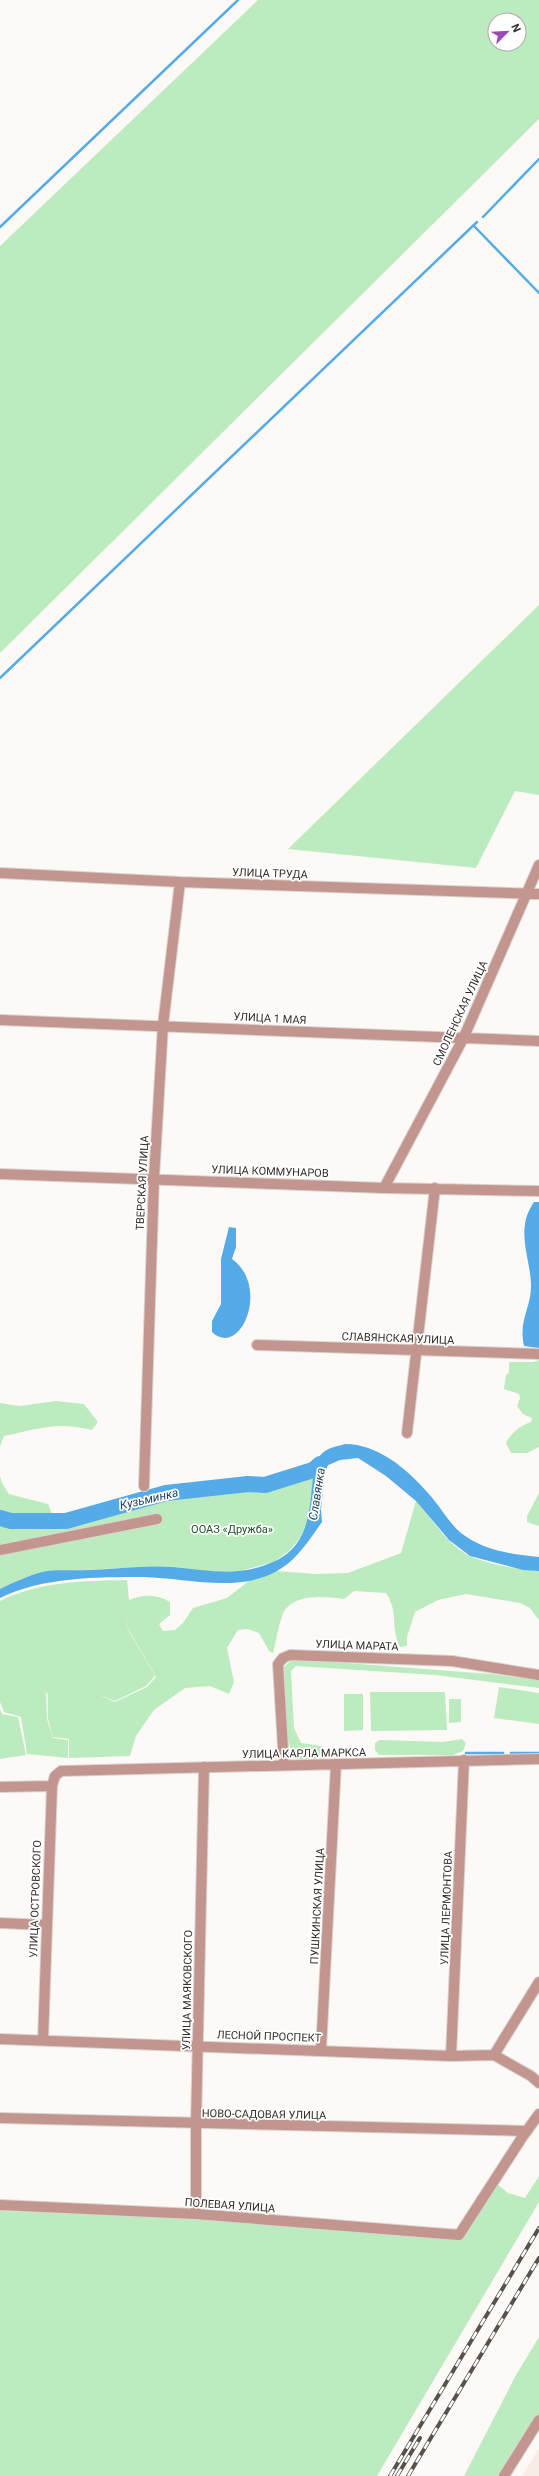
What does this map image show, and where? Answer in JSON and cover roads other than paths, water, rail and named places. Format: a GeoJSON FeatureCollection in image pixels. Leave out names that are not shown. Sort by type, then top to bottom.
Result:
{"type":"FeatureCollection","features":[{"type":"Feature","properties":{"kind":"street","name":"СМОЛЕНСКАЯ УЛИЦА"},"geometry":{"type":"LineString","coordinates":[[384,1188],[463,1039],[539,865]]}},
{"type":"Feature","properties":{"kind":"street","name":"УЛИЦА ТРУДА"},"geometry":{"type":"LineString","coordinates":[[0,873],[180,882],[539,894]]}},
{"type":"Feature","properties":{"kind":"street","name":"ТВЕРСКАЯ УЛИЦА"},"geometry":{"type":"LineString","coordinates":[[144,1486],[154,1178],[163,1025],[180,882]]}},
{"type":"Feature","properties":{"kind":"street","name":"УЛИЦА 1 МАЯ"},"geometry":{"type":"LineString","coordinates":[[0,1020],[163,1025],[463,1039],[539,1040]]}},
{"type":"Feature","properties":{"kind":"street","name":"УЛИЦА КОММУНАРОВ"},"geometry":{"type":"LineString","coordinates":[[0,1174],[154,1178],[384,1188],[539,1191]]}},
{"type":"Feature","properties":{"kind":"street"},"geometry":{"type":"LineString","coordinates":[[407,1433],[435,1188]]}},
{"type":"Feature","properties":{"kind":"street","name":"СЛАВЯНСКАЯ УЛИЦА"},"geometry":{"type":"LineString","coordinates":[[257,1345],[539,1354]]}},
{"type":"Feature","properties":{"kind":"street"},"geometry":{"type":"LineString","coordinates":[[0,1550],[157,1519]]}},
{"type":"Feature","properties":{"kind":"street","name":"УЛИЦА МАРАТА"},"geometry":{"type":"LineString","coordinates":[[284,1765],[278,1664],[282,1658],[290,1655],[452,1661],[539,1675]]}},
{"type":"Feature","properties":{"kind":"street","name":"УЛИЦА КАРЛА МАРКСА"},"geometry":{"type":"LineString","coordinates":[[52,1786],[55,1776],[61,1771],[70,1770],[539,1759]]}},
{"type":"Feature","properties":{"kind":"street","name":"УЛИЦА ЛЕРМОНТОВА"},"geometry":{"type":"LineString","coordinates":[[451,2056],[464,1760]]}},
{"type":"Feature","properties":{"kind":"street","name":"ПУШКИНСКАЯ УЛИЦА"},"geometry":{"type":"LineString","coordinates":[[321,2050],[336,1764]]}},
{"type":"Feature","properties":{"kind":"street","name":"УЛИЦА МАЯКОВСКОГО"},"geometry":{"type":"LineString","coordinates":[[196,2214],[196,2124],[204,1767]]}},
{"type":"Feature","properties":{"kind":"street"},"geometry":{"type":"LineString","coordinates":[[0,1787],[52,1786]]}},
{"type":"Feature","properties":{"kind":"street","name":"УЛИЦА ОСТРОВСКОГО"},"geometry":{"type":"LineString","coordinates":[[43,2040],[52,1786]]}},
{"type":"Feature","properties":{"kind":"street"},"geometry":{"type":"LineString","coordinates":[[0,1923],[46,1925]]}},
{"type":"Feature","properties":{"kind":"street"},"geometry":{"type":"LineString","coordinates":[[539,1982],[494,2055],[531,2076],[539,2083]]}},
{"type":"Feature","properties":{"kind":"street","name":"ЛЕСНОЙ ПРОСПЕКТ"},"geometry":{"type":"LineString","coordinates":[[0,2039],[451,2056],[494,2055]]}},
{"type":"Feature","properties":{"kind":"street"},"geometry":{"type":"LineString","coordinates":[[527,2131],[539,2114]]}},
{"type":"Feature","properties":{"kind":"street","name":"НОВО-САДОВАЯ УЛИЦА"},"geometry":{"type":"LineString","coordinates":[[0,2118],[527,2131]]}},
{"type":"Feature","properties":{"kind":"street","name":"ПОЛЕВАЯ УЛИЦА"},"geometry":{"type":"LineString","coordinates":[[0,2205],[196,2214],[459,2235],[527,2131]]}},
{"type":"Feature","properties":{"kind":"street"},"geometry":{"type":"LineString","coordinates":[[504,2476],[538,2421]]}},
{"type":"Feature","properties":{"kind":"water"},"geometry":{"type":"Polygon","coordinates":[[[534,1202],[539,1202],[539,1348],[524,1346],[523,1337],[524,1321],[531,1292],[524,1231],[526,1218],[534,1202]]]}},
{"type":"Feature","properties":{"kind":"water"},"geometry":{"type":"Polygon","coordinates":[[[229,1227],[236,1228],[236,1247],[232,1259],[243,1271],[249,1286],[250,1302],[247,1316],[241,1328],[232,1336],[222,1338],[212,1332],[212,1321],[221,1304],[221,1259],[229,1227]]]}},
{"type":"Feature","properties":{"kind":"water","name":"Славянка"},"geometry":{"type":"Polygon","coordinates":[[[345,1444],[369,1448],[391,1460],[420,1484],[452,1524],[469,1539],[498,1551],[539,1557],[539,1571],[523,1570],[470,1556],[449,1540],[416,1501],[386,1476],[358,1458],[340,1460],[326,1466],[321,1509],[322,1522],[307,1544],[296,1556],[280,1569],[262,1578],[243,1582],[223,1583],[143,1577],[88,1578],[52,1582],[34,1586],[0,1598],[0,1589],[26,1577],[47,1571],[151,1566],[223,1572],[247,1570],[273,1562],[290,1551],[301,1537],[307,1521],[314,1471],[318,1459],[325,1451],[345,1444]]]}},
{"type":"Feature","properties":{"kind":"waterway"},"geometry":{"type":"LineString","coordinates":[[0,227],[238,0]]}},
{"type":"Feature","properties":{"kind":"waterway"},"geometry":{"type":"LineString","coordinates":[[483,217],[539,159]]}},
{"type":"Feature","properties":{"kind":"waterway"},"geometry":{"type":"LineString","coordinates":[[0,678],[477,222]]}},
{"type":"Feature","properties":{"kind":"waterway"},"geometry":{"type":"LineString","coordinates":[[474,226],[539,293]]}},
{"type":"Feature","properties":{"kind":"waterway","name":"Кузьминка"},"geometry":{"type":"LineString","coordinates":[[0,1518],[11,1521],[66,1521],[166,1493],[248,1484],[265,1485],[313,1470],[320,1464]]}},
{"type":"Feature","properties":{"kind":"waterway"},"geometry":{"type":"LineString","coordinates":[[466,1753],[503,1753]]}},
{"type":"Feature","properties":{"kind":"waterway"},"geometry":{"type":"LineString","coordinates":[[511,1753],[539,1753]]}},
{"type":"Feature","properties":{"kind":"railway"},"geometry":{"type":"LineString","coordinates":[[390,2476],[539,2228]]}},
{"type":"Feature","properties":{"kind":"railway"},"geometry":{"type":"LineString","coordinates":[[408,2476],[539,2258]]}},
{"type":"Feature","properties":{"kind":"railway"},"geometry":{"type":"LineString","coordinates":[[397,2476],[420,2438]]}},
{"type":"Feature","properties":{"kind":"park label","name":"ООАЗ «Дружба»"},"geometry":{"type":"Point","coordinates":[232,1529]}}]}
